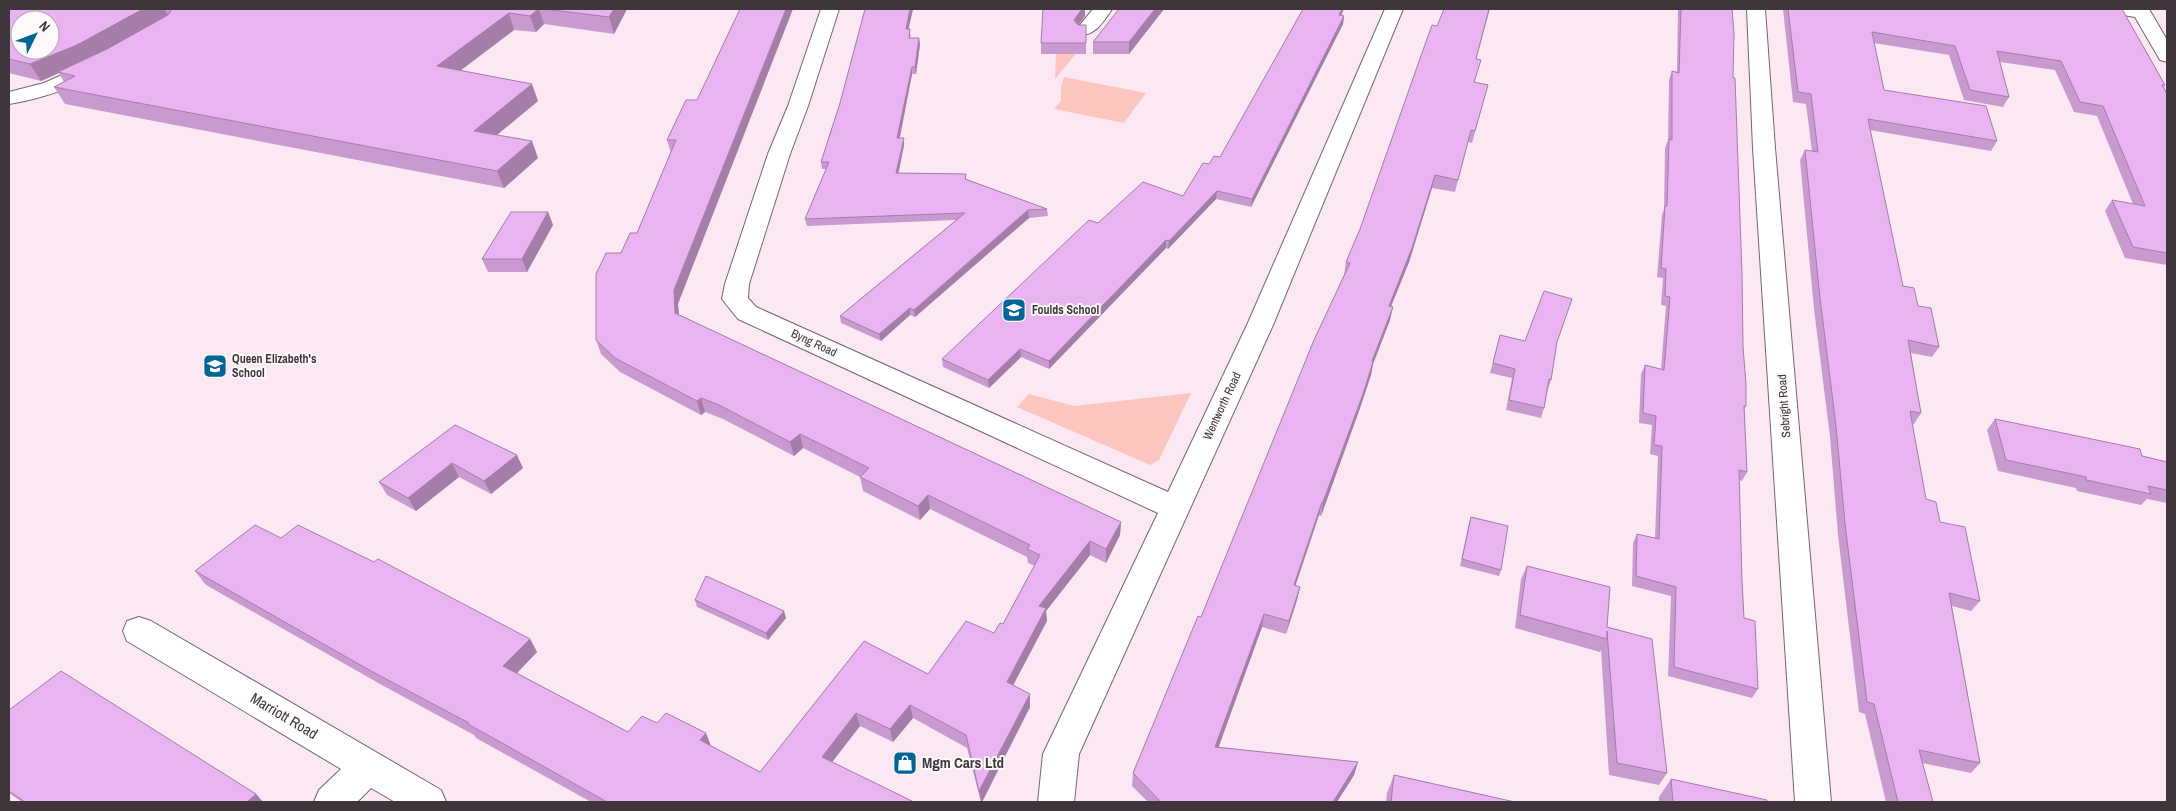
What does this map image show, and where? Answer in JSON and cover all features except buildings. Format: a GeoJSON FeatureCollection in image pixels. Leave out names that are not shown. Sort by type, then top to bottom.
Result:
{"type":"FeatureCollection","features":[{"type":"Feature","properties":{"kind":"street","name":"Byng Road"},"geometry":{"type":"LineString","coordinates":[[830,9],[798,106],[776,163],[737,284],[735,299],[747,313],[1175,508]]}},
{"type":"Feature","properties":{"kind":"street"},"geometry":{"type":"LineString","coordinates":[[1085,30],[1102,9]]}},
{"type":"Feature","properties":{"kind":"street","name":"Wentworth Road"},"geometry":{"type":"LineString","coordinates":[[1056,802],[1061,754],[1260,325],[1394,9]]}},
{"type":"Feature","properties":{"kind":"street","name":"Sebright Road"},"geometry":{"type":"LineString","coordinates":[[1756,9],[1764,148],[1813,802]]}},
{"type":"Feature","properties":{"kind":"street"},"geometry":{"type":"LineString","coordinates":[[2117,9],[2142,12],[2167,56]]}},
{"type":"Feature","properties":{"kind":"street"},"geometry":{"type":"LineString","coordinates":[[9,98],[51,88],[109,58]]}},
{"type":"Feature","properties":{"kind":"street","name":"Marriott Road"},"geometry":{"type":"LineString","coordinates":[[140,631],[428,802]]}},
{"type":"Feature","properties":{"kind":"street"},"geometry":{"type":"LineString","coordinates":[[332,802],[368,767]]}},
{"type":"Feature","properties":{"kind":"shaded area"},"geometry":{"type":"Polygon","coordinates":[[[1057,25],[1081,48],[1055,79],[1057,25]]]}},
{"type":"Feature","properties":{"kind":"shaded area"},"geometry":{"type":"Polygon","coordinates":[[[1064,77],[1146,93],[1124,123],[1054,109],[1061,101],[1061,88],[1064,77]]]}},
{"type":"Feature","properties":{"kind":"shaded area"},"geometry":{"type":"Polygon","coordinates":[[[1191,393],[1159,460],[1150,465],[1017,407],[1029,394],[1074,406],[1191,393]]]}},
{"type":"Feature","properties":{"kind":"place","name":"Foulds School"},"geometry":{"type":"Point","coordinates":[1014,310]}},
{"type":"Feature","properties":{"kind":"place","name":"Queen Elizabeth's School"},"geometry":{"type":"Point","coordinates":[215,366]}},
{"type":"Feature","properties":{"kind":"place","name":"Mgm Cars Ltd"},"geometry":{"type":"Point","coordinates":[905,763]}}]}
